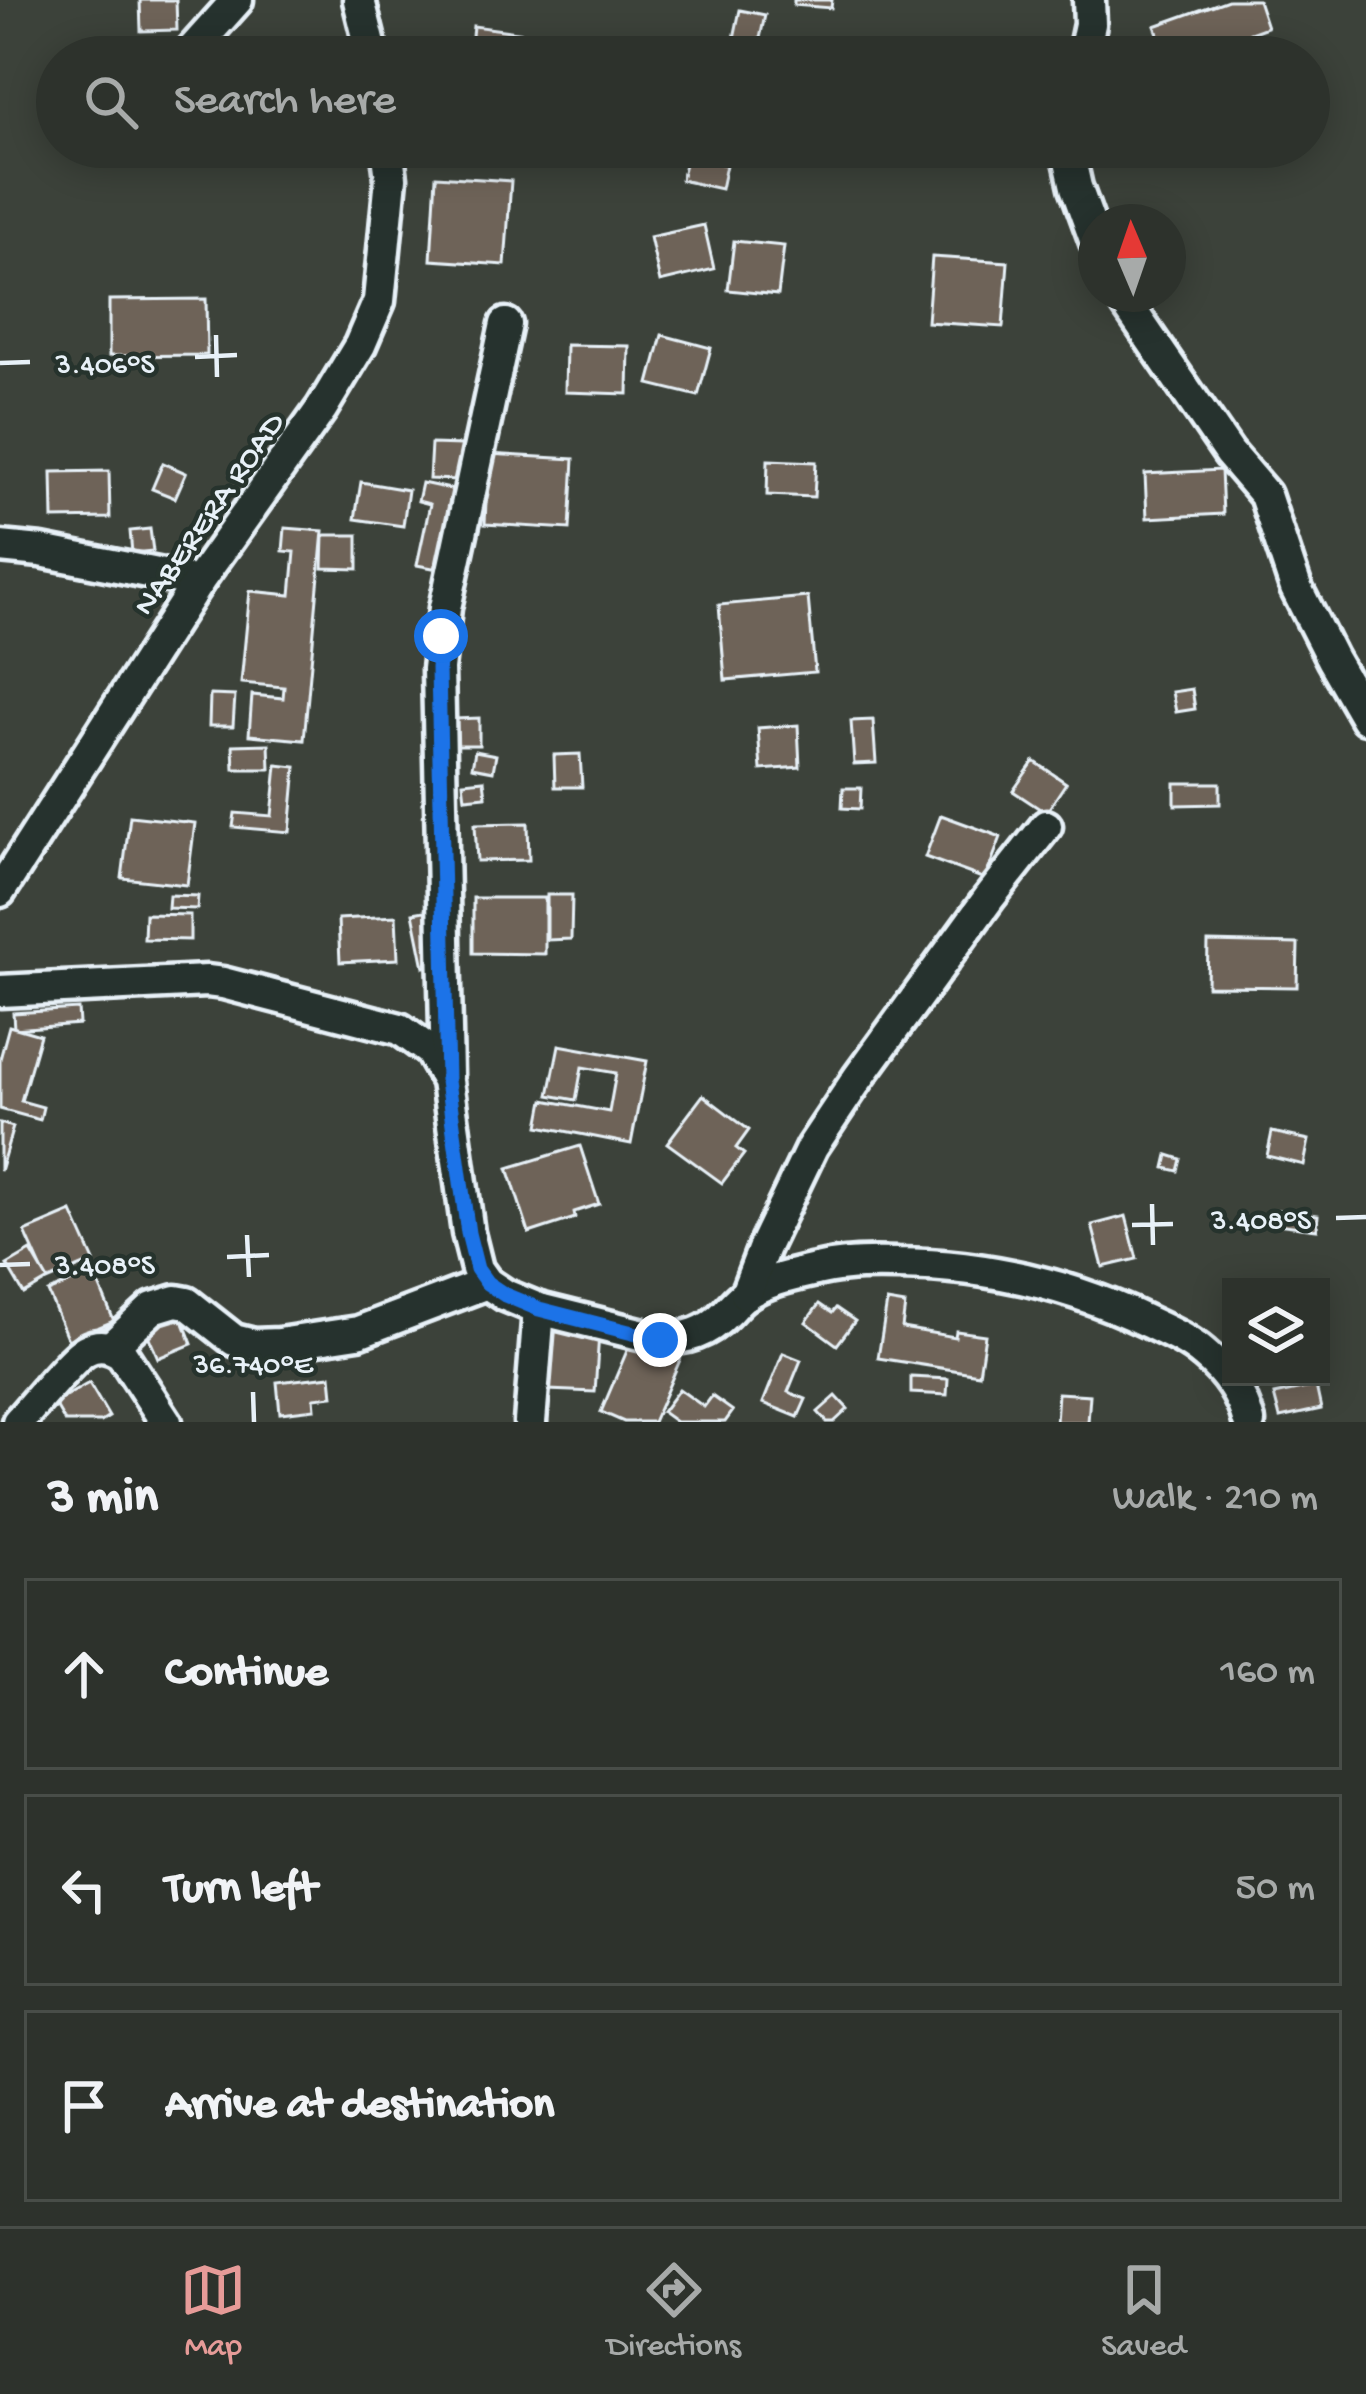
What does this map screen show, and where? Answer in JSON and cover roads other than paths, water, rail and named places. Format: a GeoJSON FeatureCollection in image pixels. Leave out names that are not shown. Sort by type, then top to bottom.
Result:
{"type":"FeatureCollection","features":[{"type":"Feature","properties":{"kind":"street"},"geometry":{"type":"LineString","coordinates":[[205,36],[237,0]]}},
{"type":"Feature","properties":{"kind":"street"},"geometry":{"type":"LineString","coordinates":[[359,0],[368,36]]}},
{"type":"Feature","properties":{"kind":"street"},"geometry":{"type":"LineString","coordinates":[[1087,36],[1089,0]]}},
{"type":"Feature","properties":{"kind":"street","name":"NABERERA ROAD"},"geometry":{"type":"LineString","coordinates":[[0,891],[198,582],[322,409],[367,331],[379,301],[390,168]]}},
{"type":"Feature","properties":{"kind":"street"},"geometry":{"type":"LineString","coordinates":[[1072,168],[1082,204]]}},
{"type":"Feature","properties":{"kind":"street"},"geometry":{"type":"LineString","coordinates":[[1132,312],[1229,452],[1265,494],[1296,588],[1366,718]]}},
{"type":"Feature","properties":{"kind":"street"},"geometry":{"type":"LineString","coordinates":[[506,324],[445,608],[438,669],[447,1081],[477,1269],[505,1295],[539,1309],[660,1340],[697,1335],[746,1294],[814,1270],[874,1263],[1028,1277],[1124,1310],[1203,1352],[1228,1378],[1249,1422]]}},
{"type":"Feature","properties":{"kind":"street"},"geometry":{"type":"LineString","coordinates":[[0,547],[198,582]]}},
{"type":"Feature","properties":{"kind":"street"},"geometry":{"type":"LineString","coordinates":[[746,1294],[812,1147],[978,913],[1046,826]]}},
{"type":"Feature","properties":{"kind":"street"},"geometry":{"type":"LineString","coordinates":[[0,992],[223,983],[400,1030],[430,1051],[447,1081]]}},
{"type":"Feature","properties":{"kind":"street"},"geometry":{"type":"LineString","coordinates":[[112,1346],[153,1308],[176,1301],[187,1303],[233,1340],[279,1344],[358,1332],[487,1283]]}},
{"type":"Feature","properties":{"kind":"street"},"geometry":{"type":"LineString","coordinates":[[530,1422],[539,1309]]}},
{"type":"Feature","properties":{"kind":"street"},"geometry":{"type":"LineString","coordinates":[[18,1422],[82,1351],[100,1346],[112,1346],[122,1354],[166,1422]]}}]}
